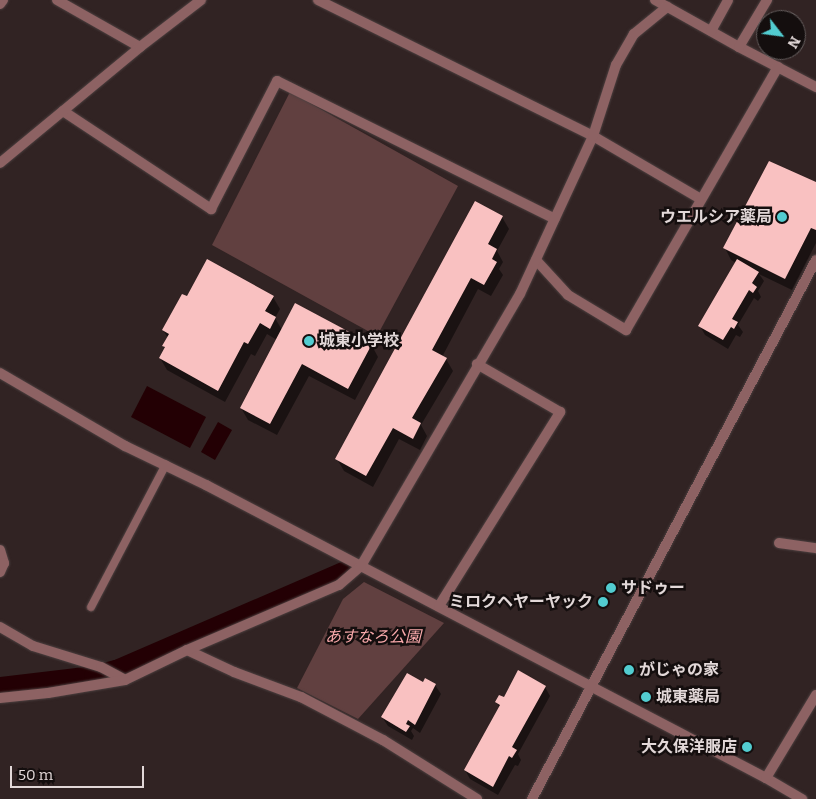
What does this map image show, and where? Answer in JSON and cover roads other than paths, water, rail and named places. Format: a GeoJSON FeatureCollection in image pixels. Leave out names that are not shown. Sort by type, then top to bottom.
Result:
{"type":"FeatureCollection","features":[{"type":"Feature","properties":{"kind":"street"},"geometry":{"type":"LineString","coordinates":[[0,4],[3,0]]}},
{"type":"Feature","properties":{"kind":"street"},"geometry":{"type":"LineString","coordinates":[[57,0],[140,47]]}},
{"type":"Feature","properties":{"kind":"street"},"geometry":{"type":"LineString","coordinates":[[0,163],[140,47],[201,0]]}},
{"type":"Feature","properties":{"kind":"street"},"geometry":{"type":"LineString","coordinates":[[318,0],[592,136],[701,198]]}},
{"type":"Feature","properties":{"kind":"street"},"geometry":{"type":"LineString","coordinates":[[655,0],[816,87]]}},
{"type":"Feature","properties":{"kind":"street"},"geometry":{"type":"LineString","coordinates":[[711,31],[728,0]]}},
{"type":"Feature","properties":{"kind":"street"},"geometry":{"type":"LineString","coordinates":[[739,47],[768,0]]}},
{"type":"Feature","properties":{"kind":"street"},"geometry":{"type":"LineString","coordinates":[[0,698],[48,693],[125,680],[187,650],[338,585],[361,566],[477,364],[520,294],[592,136],[616,65],[634,34],[668,7]]}},
{"type":"Feature","properties":{"kind":"street"},"geometry":{"type":"LineString","coordinates":[[536,260],[568,295],[626,330],[778,67]]}},
{"type":"Feature","properties":{"kind":"street"},"geometry":{"type":"LineString","coordinates":[[63,111],[211,209],[277,81],[554,219]]}},
{"type":"Feature","properties":{"kind":"street"},"geometry":{"type":"LineString","coordinates":[[532,799],[816,260]]}},
{"type":"Feature","properties":{"kind":"street"},"geometry":{"type":"LineString","coordinates":[[439,606],[560,412],[477,364]]}},
{"type":"Feature","properties":{"kind":"street"},"geometry":{"type":"LineString","coordinates":[[0,373],[125,446],[166,464],[439,606],[766,778],[801,799]]}},
{"type":"Feature","properties":{"kind":"street"},"geometry":{"type":"LineString","coordinates":[[779,543],[816,548]]}},
{"type":"Feature","properties":{"kind":"street"},"geometry":{"type":"LineString","coordinates":[[0,550],[4,563],[0,572]]}},
{"type":"Feature","properties":{"kind":"street"},"geometry":{"type":"LineString","coordinates":[[0,627],[33,646],[101,668],[125,680]]}},
{"type":"Feature","properties":{"kind":"street"},"geometry":{"type":"LineString","coordinates":[[187,650],[234,672],[301,697],[383,740],[478,799]]}},
{"type":"Feature","properties":{"kind":"street"},"geometry":{"type":"LineString","coordinates":[[766,778],[816,695]]}},
{"type":"Feature","properties":{"kind":"lane"},"geometry":{"type":"LineString","coordinates":[[90,606],[166,464]]}},
{"type":"Feature","properties":{"kind":"waterway"},"geometry":{"type":"LineString","coordinates":[[0,686],[93,675],[116,669],[343,571]]}},
{"type":"Feature","properties":{"kind":"place","name":"ウエルシア薬局"},"geometry":{"type":"Point","coordinates":[782,217]}},
{"type":"Feature","properties":{"kind":"place","name":"城東小学校"},"geometry":{"type":"Point","coordinates":[309,341]}},
{"type":"Feature","properties":{"kind":"place","name":"サドゥー"},"geometry":{"type":"Point","coordinates":[611,588]}},
{"type":"Feature","properties":{"kind":"place","name":"ミロクヘヤーヤック"},"geometry":{"type":"Point","coordinates":[603,602]}},
{"type":"Feature","properties":{"kind":"place","name":"がじゃの家"},"geometry":{"type":"Point","coordinates":[629,670]}},
{"type":"Feature","properties":{"kind":"place","name":"城東薬局"},"geometry":{"type":"Point","coordinates":[646,697]}},
{"type":"Feature","properties":{"kind":"place","name":"大久保洋服店"},"geometry":{"type":"Point","coordinates":[747,747]}},
{"type":"Feature","properties":{"kind":"park label","name":"あすなろ公園"},"geometry":{"type":"Point","coordinates":[373,637]}}]}
